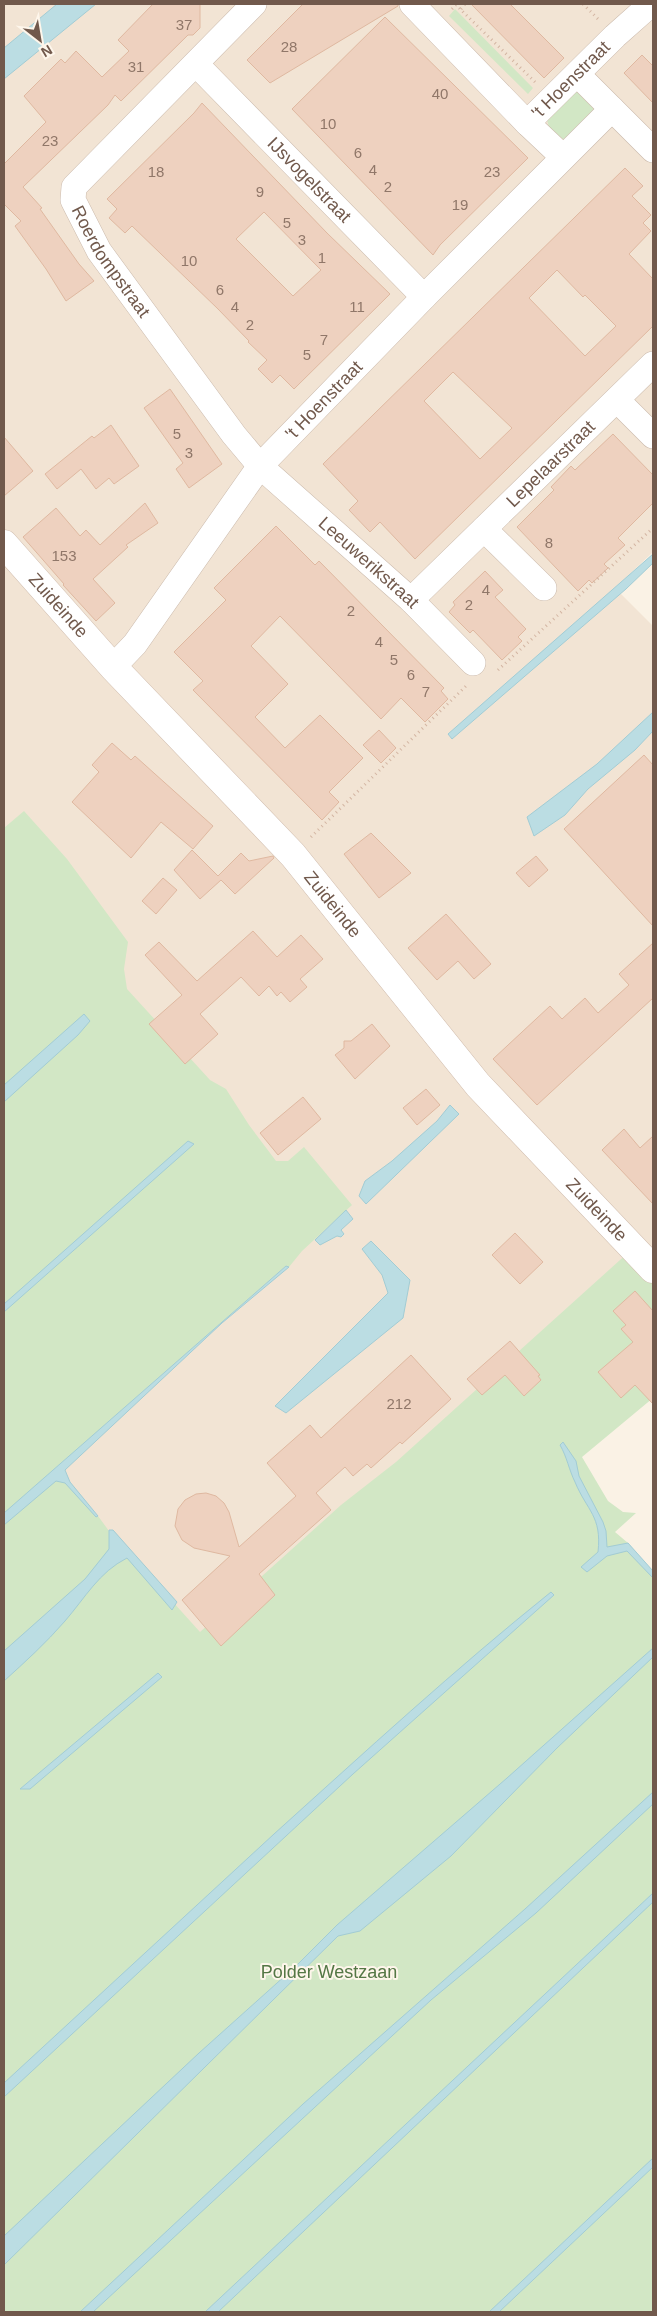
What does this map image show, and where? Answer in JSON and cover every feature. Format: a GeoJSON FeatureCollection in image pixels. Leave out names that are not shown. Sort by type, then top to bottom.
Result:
{"type":"FeatureCollection","features":[{"type":"Feature","properties":{"kind":"street","name":"Roerdompstraat"},"geometry":{"type":"LineString","coordinates":[[254,4],[74,187],[73,200],[99,251],[228,427],[260,466]]}},
{"type":"Feature","properties":{"kind":"street"},"geometry":{"type":"LineString","coordinates":[[412,4],[527,123]]}},
{"type":"Feature","properties":{"kind":"street","name":"'t Hoenstraat"},"geometry":{"type":"LineString","coordinates":[[563,158],[527,123],[651,4]]}},
{"type":"Feature","properties":{"kind":"street","name":"IJsvogelstraat"},"geometry":{"type":"LineString","coordinates":[[196,64],[424,297]]}},
{"type":"Feature","properties":{"kind":"street"},"geometry":{"type":"LineString","coordinates":[[577,74],[653,150]]}},
{"type":"Feature","properties":{"kind":"street","name":"'t Hoenstraat"},"geometry":{"type":"LineString","coordinates":[[113,668],[135,644],[260,466],[424,297],[612,109]]}},
{"type":"Feature","properties":{"kind":"street","name":"Lepelaarstraat"},"geometry":{"type":"LineString","coordinates":[[411,600],[653,364]]}},
{"type":"Feature","properties":{"kind":"street"},"geometry":{"type":"LineString","coordinates":[[617,400],[653,436]]}},
{"type":"Feature","properties":{"kind":"street","name":"Leeuwerikstraat"},"geometry":{"type":"LineString","coordinates":[[260,466],[411,600],[473,663]]}},
{"type":"Feature","properties":{"kind":"street"},"geometry":{"type":"LineString","coordinates":[[484,529],[544,588]]}},
{"type":"Feature","properties":{"kind":"street","name":"Zuideinde"},"geometry":{"type":"LineString","coordinates":[[4,544],[113,668],[293,855],[478,1085],[653,1269]]}},
{"type":"Feature","properties":{"kind":"path"},"geometry":{"type":"LineString","coordinates":[[461,9],[465,4]]}},
{"type":"Feature","properties":{"kind":"path"},"geometry":{"type":"LineString","coordinates":[[434,28],[456,5],[551,99]]}},
{"type":"Feature","properties":{"kind":"shaded area"},"geometry":{"type":"Polygon","coordinates":[[[4,4],[653,4],[653,552],[615,588],[653,626],[653,1345],[221,1734],[4,1494],[4,4]]]}},
{"type":"Feature","properties":{"kind":"green space"},"geometry":{"type":"Polygon","coordinates":[[[455,9],[533,88],[528,94],[449,16],[455,9]]]}},
{"type":"Feature","properties":{"kind":"green space"},"geometry":{"type":"Polygon","coordinates":[[[581,89],[597,107],[569,137],[563,139],[554,137],[547,120],[573,92],[581,89]]]}},
{"type":"Feature","properties":{"kind":"green space","name":"Polder Westzaan"},"geometry":{"type":"Polygon","coordinates":[[[24,811],[67,859],[128,942],[124,969],[127,989],[210,1080],[226,1089],[249,1125],[276,1161],[288,1161],[304,1147],[352,1205],[302,1251],[289,1267],[286,1266],[55,1469],[200,1632],[341,1505],[396,1462],[630,1251],[653,1278],[653,1398],[582,1457],[608,1501],[623,1512],[636,1513],[615,1532],[628,1543],[653,1575],[653,2312],[4,2312],[4,828],[24,811]]]}},
{"type":"Feature","properties":{"kind":"water"},"geometry":{"type":"Polygon","coordinates":[[[57,4],[96,4],[4,79],[4,48],[57,4]]]}},
{"type":"Feature","properties":{"kind":"water"},"geometry":{"type":"Polygon","coordinates":[[[653,554],[653,563],[626,589],[452,739],[448,734],[653,554]]]}},
{"type":"Feature","properties":{"kind":"water"},"geometry":{"type":"Polygon","coordinates":[[[653,712],[653,731],[635,750],[588,789],[565,815],[534,836],[527,817],[597,764],[653,712]]]}},
{"type":"Feature","properties":{"kind":"water"},"geometry":{"type":"Polygon","coordinates":[[[84,1014],[90,1021],[78,1035],[4,1102],[4,1085],[84,1014]]]}},
{"type":"Feature","properties":{"kind":"water"},"geometry":{"type":"Polygon","coordinates":[[[450,1105],[459,1114],[366,1204],[359,1196],[365,1181],[392,1161],[437,1121],[450,1105]]]}},
{"type":"Feature","properties":{"kind":"water"},"geometry":{"type":"Polygon","coordinates":[[[188,1141],[194,1144],[4,1312],[4,1304],[188,1141]]]}},
{"type":"Feature","properties":{"kind":"water"},"geometry":{"type":"Polygon","coordinates":[[[346,1210],[353,1219],[341,1230],[344,1234],[320,1245],[315,1240],[346,1210]]]}},
{"type":"Feature","properties":{"kind":"water"},"geometry":{"type":"Polygon","coordinates":[[[371,1241],[410,1280],[403,1318],[286,1413],[275,1406],[388,1293],[382,1275],[362,1249],[371,1241]]]}},
{"type":"Feature","properties":{"kind":"water"},"geometry":{"type":"Polygon","coordinates":[[[286,1266],[289,1267],[222,1323],[65,1470],[70,1482],[98,1516],[96,1517],[65,1483],[56,1481],[4,1525],[4,1513],[286,1266]]]}},
{"type":"Feature","properties":{"kind":"water"},"geometry":{"type":"Polygon","coordinates":[[[563,1442],[576,1461],[579,1476],[603,1522],[606,1531],[607,1547],[628,1543],[653,1571],[653,1578],[627,1551],[607,1556],[587,1572],[581,1567],[598,1552],[598,1530],[593,1514],[580,1492],[560,1445],[563,1442]]]}},
{"type":"Feature","properties":{"kind":"water"},"geometry":{"type":"Polygon","coordinates":[[[109,1530],[113,1530],[177,1602],[172,1610],[127,1558],[100,1578],[58,1629],[4,1681],[4,1651],[85,1579],[109,1549],[109,1530]]]}},
{"type":"Feature","properties":{"kind":"water"},"geometry":{"type":"Polygon","coordinates":[[[551,1592],[554,1595],[353,1774],[4,2097],[4,2083],[376,1742],[551,1592]]]}},
{"type":"Feature","properties":{"kind":"water"},"geometry":{"type":"Polygon","coordinates":[[[653,1648],[653,1657],[557,1748],[451,1856],[360,1931],[338,1936],[4,2265],[4,2236],[199,2053],[296,1966],[337,1925],[507,1778],[653,1648]]]}},
{"type":"Feature","properties":{"kind":"water"},"geometry":{"type":"Polygon","coordinates":[[[158,1673],[162,1677],[30,1789],[20,1789],[158,1673]]]}},
{"type":"Feature","properties":{"kind":"water"},"geometry":{"type":"Polygon","coordinates":[[[653,1792],[653,1804],[536,1913],[431,2000],[93,2312],[80,2312],[303,2104],[525,1909],[653,1792]]]}},
{"type":"Feature","properties":{"kind":"water"},"geometry":{"type":"Polygon","coordinates":[[[653,1893],[653,1902],[218,2312],[205,2312],[653,1893]]]}},
{"type":"Feature","properties":{"kind":"water"},"geometry":{"type":"Polygon","coordinates":[[[653,2158],[653,2167],[499,2312],[489,2312],[653,2158]]]}},
{"type":"Feature","properties":{"kind":"building"},"geometry":{"type":"Polygon","coordinates":[[[153,4],[200,4],[200,28],[193,35],[188,35],[121,101],[115,95],[108,105],[23,187],[42,208],[40,209],[79,264],[94,281],[66,301],[15,226],[21,221],[5,205],[4,207],[4,164],[46,122],[24,96],[61,59],[65,63],[76,51],[102,77],[129,51],[118,40],[153,4]]]}},
{"type":"Feature","properties":{"kind":"building"},"geometry":{"type":"Polygon","coordinates":[[[303,4],[398,4],[398,6],[270,83],[247,60],[303,4]]]}},
{"type":"Feature","properties":{"kind":"building"},"geometry":{"type":"Polygon","coordinates":[[[471,4],[510,4],[564,58],[544,78],[471,4]]]}},
{"type":"Feature","properties":{"kind":"building"},"geometry":{"type":"Polygon","coordinates":[[[385,17],[528,158],[440,245],[433,255],[292,109],[385,17]]]}},
{"type":"Feature","properties":{"kind":"building"},"geometry":{"type":"Polygon","coordinates":[[[642,55],[653,66],[653,103],[624,73],[642,55]]]}},
{"type":"Feature","properties":{"kind":"building"},"geometry":{"type":"Polygon","coordinates":[[[202,103],[327,233],[390,294],[294,389],[280,375],[272,383],[258,369],[267,360],[218,309],[132,226],[125,233],[109,218],[117,209],[107,199],[202,103]],[[264,212],[236,239],[293,296],[321,270],[264,212]]]}},
{"type":"Feature","properties":{"kind":"building"},"geometry":{"type":"Polygon","coordinates":[[[625,168],[643,186],[632,196],[651,215],[643,223],[651,231],[629,254],[653,279],[653,326],[415,559],[380,522],[370,532],[349,510],[358,501],[323,464],[625,168]],[[557,270],[529,298],[585,356],[616,326],[585,295],[583,297],[557,270]],[[453,372],[424,401],[480,459],[512,428],[453,372]]]}},
{"type":"Feature","properties":{"kind":"building"},"geometry":{"type":"Polygon","coordinates":[[[170,389],[222,464],[189,488],[176,469],[183,463],[144,408],[170,389]]]}},
{"type":"Feature","properties":{"kind":"building"},"geometry":{"type":"Polygon","coordinates":[[[111,425],[139,466],[114,484],[109,478],[96,489],[81,469],[57,489],[45,474],[92,436],[94,438],[111,425]]]}},
{"type":"Feature","properties":{"kind":"building"},"geometry":{"type":"Polygon","coordinates":[[[613,434],[653,475],[653,503],[618,538],[625,545],[604,564],[608,568],[592,583],[589,580],[578,591],[517,527],[554,490],[551,487],[571,466],[575,470],[613,434]]]}},
{"type":"Feature","properties":{"kind":"building"},"geometry":{"type":"Polygon","coordinates":[[[4,437],[33,471],[4,496],[4,437]]]}},
{"type":"Feature","properties":{"kind":"building"},"geometry":{"type":"Polygon","coordinates":[[[145,503],[158,523],[126,545],[128,547],[93,579],[115,603],[96,621],[23,537],[56,508],[80,536],[86,530],[100,545],[145,503]]]}},
{"type":"Feature","properties":{"kind":"building"},"geometry":{"type":"Polygon","coordinates":[[[276,526],[315,565],[319,561],[444,688],[441,691],[448,699],[425,722],[401,698],[381,719],[280,616],[251,646],[288,684],[255,717],[285,748],[320,715],[363,758],[329,792],[339,802],[322,820],[193,690],[203,681],[174,652],[226,600],[214,588],[276,526]]]}},
{"type":"Feature","properties":{"kind":"building"},"geometry":{"type":"Polygon","coordinates":[[[485,571],[503,590],[495,597],[526,629],[518,637],[522,641],[502,660],[473,630],[470,633],[449,612],[455,605],[453,602],[485,571]]]}},
{"type":"Feature","properties":{"kind":"building"},"geometry":{"type":"Polygon","coordinates":[[[379,730],[396,748],[381,763],[363,745],[379,730]]]}},
{"type":"Feature","properties":{"kind":"building"},"geometry":{"type":"Polygon","coordinates":[[[112,743],[131,760],[135,756],[213,826],[193,849],[161,822],[131,858],[72,802],[99,772],[92,765],[112,743]]]}},
{"type":"Feature","properties":{"kind":"building"},"geometry":{"type":"Polygon","coordinates":[[[644,755],[653,765],[653,926],[564,829],[644,755]]]}},
{"type":"Feature","properties":{"kind":"building"},"geometry":{"type":"Polygon","coordinates":[[[371,833],[411,873],[379,898],[344,854],[371,833]]]}},
{"type":"Feature","properties":{"kind":"building"},"geometry":{"type":"Polygon","coordinates":[[[192,850],[218,876],[241,853],[249,861],[273,856],[274,858],[235,894],[221,880],[200,899],[174,870],[192,850]]]}},
{"type":"Feature","properties":{"kind":"building"},"geometry":{"type":"Polygon","coordinates":[[[536,856],[548,870],[529,887],[516,873],[536,856]]]}},
{"type":"Feature","properties":{"kind":"building"},"geometry":{"type":"Polygon","coordinates":[[[163,878],[177,890],[156,914],[142,901],[163,878]]]}},
{"type":"Feature","properties":{"kind":"building"},"geometry":{"type":"Polygon","coordinates":[[[446,914],[491,964],[474,979],[458,961],[437,980],[408,948],[446,914]]]}},
{"type":"Feature","properties":{"kind":"building"},"geometry":{"type":"Polygon","coordinates":[[[253,931],[277,957],[301,935],[323,959],[300,979],[307,987],[290,1002],[281,992],[277,996],[269,986],[259,996],[241,977],[200,1014],[218,1034],[185,1064],[149,1024],[182,995],[145,955],[159,942],[197,981],[253,931]]]}},
{"type":"Feature","properties":{"kind":"building"},"geometry":{"type":"Polygon","coordinates":[[[653,943],[653,998],[537,1105],[493,1059],[550,1006],[562,1019],[585,998],[598,1013],[629,985],[619,974],[653,943]]]}},
{"type":"Feature","properties":{"kind":"building"},"geometry":{"type":"Polygon","coordinates":[[[372,1024],[390,1046],[355,1079],[335,1055],[344,1048],[344,1041],[351,1041],[372,1024]]]}},
{"type":"Feature","properties":{"kind":"building"},"geometry":{"type":"Polygon","coordinates":[[[426,1089],[440,1105],[417,1125],[403,1108],[426,1089]]]}},
{"type":"Feature","properties":{"kind":"building"},"geometry":{"type":"Polygon","coordinates":[[[303,1097],[321,1119],[278,1155],[260,1133],[303,1097]]]}},
{"type":"Feature","properties":{"kind":"building"},"geometry":{"type":"Polygon","coordinates":[[[624,1129],[640,1148],[653,1136],[653,1204],[602,1150],[624,1129]]]}},
{"type":"Feature","properties":{"kind":"building"},"geometry":{"type":"Polygon","coordinates":[[[515,1233],[543,1262],[520,1284],[492,1255],[515,1233]]]}},
{"type":"Feature","properties":{"kind":"building"},"geometry":{"type":"Polygon","coordinates":[[[635,1291],[653,1311],[653,1404],[635,1385],[621,1398],[598,1372],[633,1342],[621,1329],[626,1325],[613,1311],[635,1291]]]}},
{"type":"Feature","properties":{"kind":"building"},"geometry":{"type":"Polygon","coordinates":[[[510,1341],[540,1375],[538,1376],[541,1380],[524,1396],[505,1375],[482,1395],[467,1379],[510,1341]]]}},
{"type":"Feature","properties":{"kind":"building"},"geometry":{"type":"Polygon","coordinates":[[[411,1355],[451,1399],[402,1444],[400,1442],[371,1468],[367,1464],[353,1476],[345,1467],[316,1493],[331,1510],[259,1574],[275,1595],[221,1646],[182,1600],[230,1556],[194,1548],[182,1540],[175,1526],[178,1509],[185,1500],[196,1494],[206,1493],[216,1496],[224,1503],[229,1512],[239,1547],[296,1496],[267,1463],[310,1425],[321,1438],[411,1355]]]}}]}
